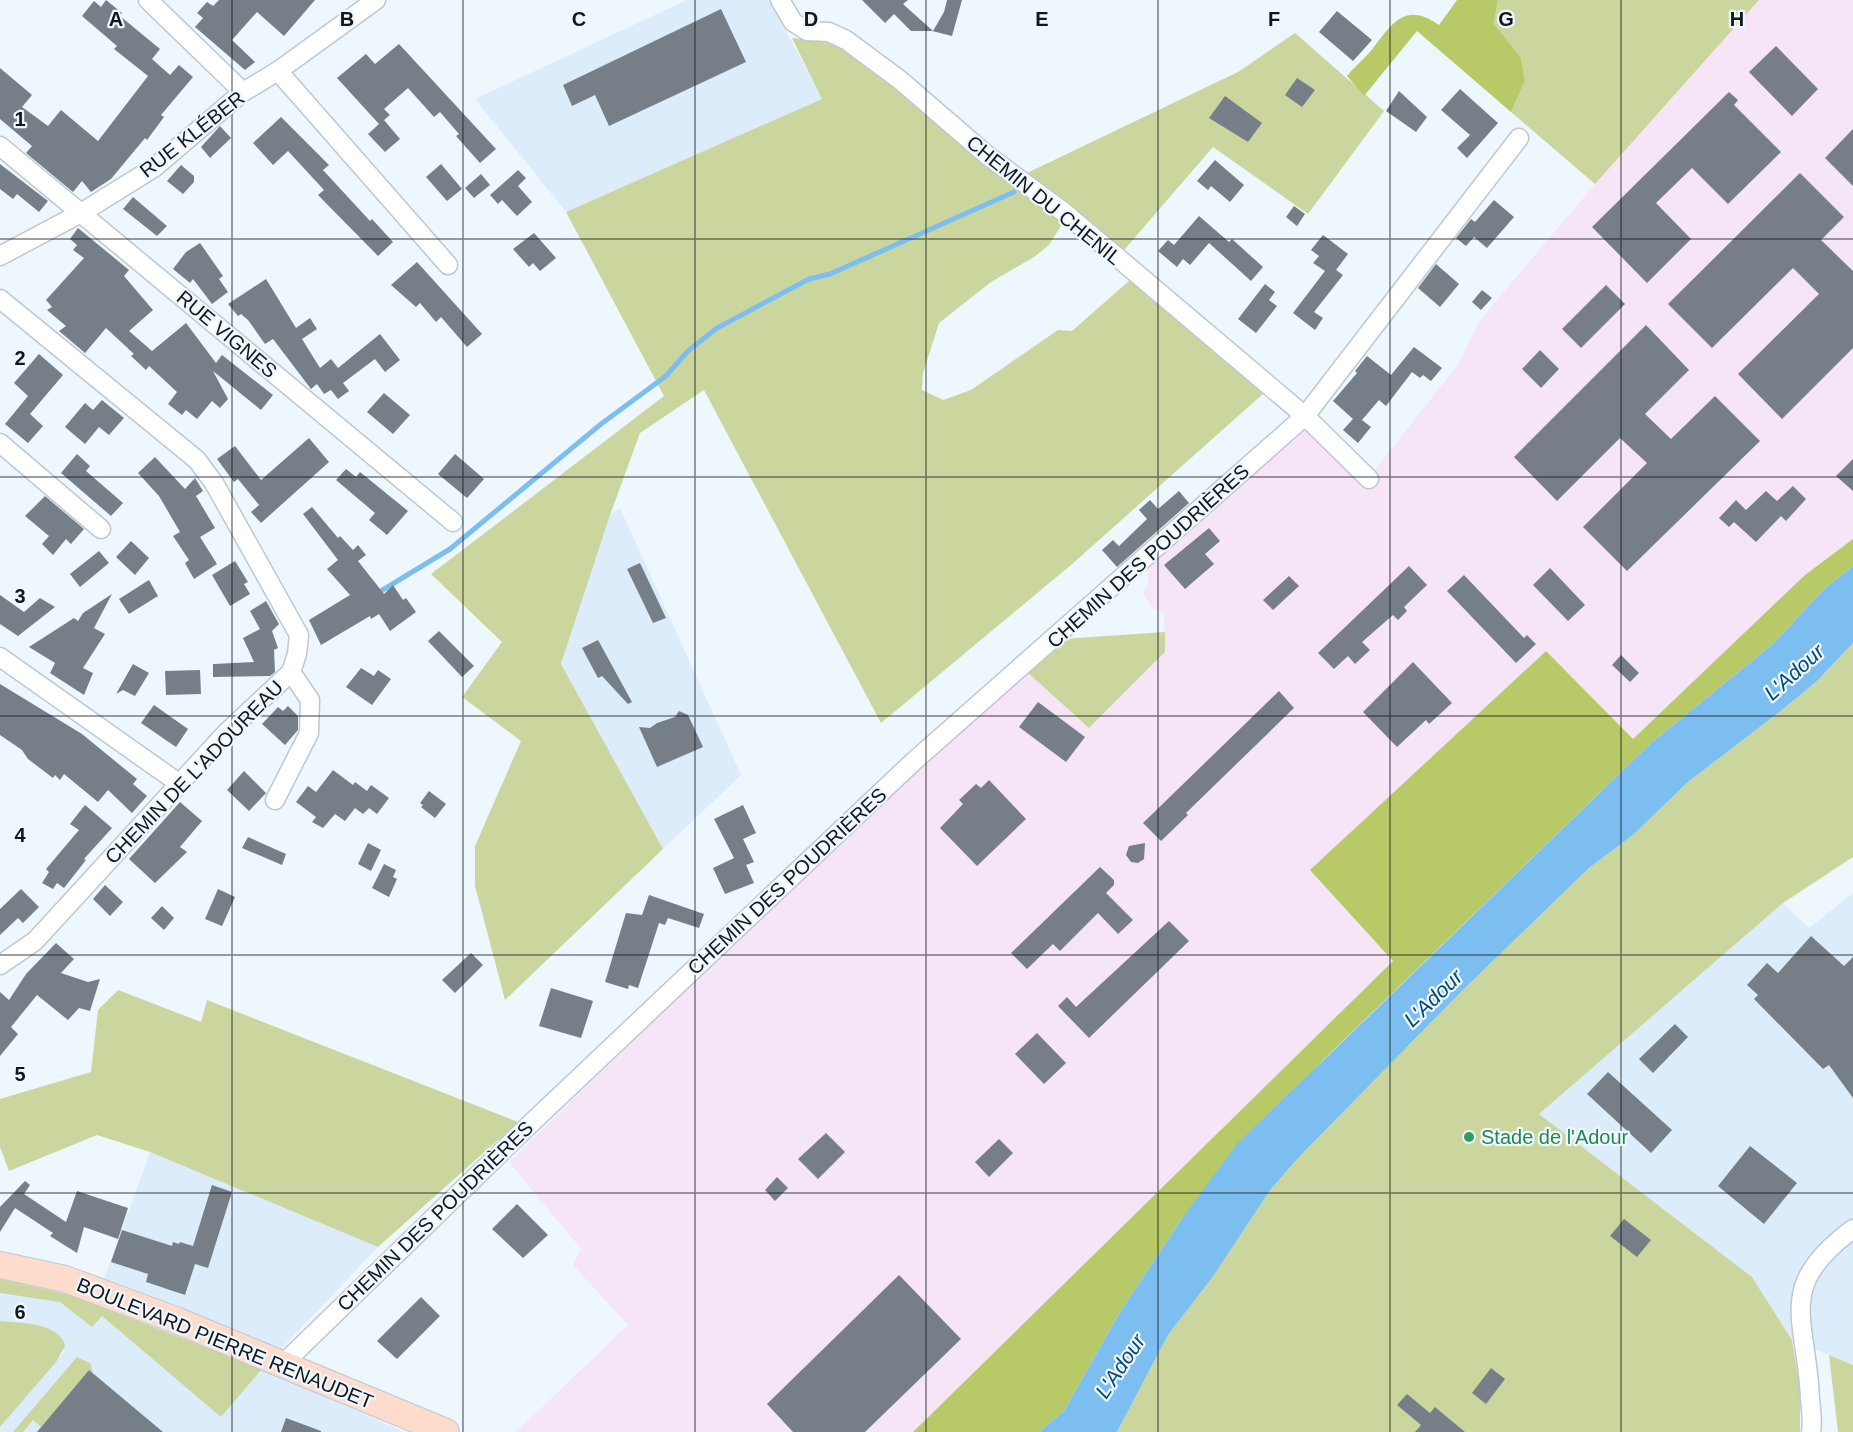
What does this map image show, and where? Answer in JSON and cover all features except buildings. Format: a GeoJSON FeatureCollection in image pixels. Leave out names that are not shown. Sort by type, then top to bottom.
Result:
{"type":"FeatureCollection","features":[{"type":"Feature","properties":{"kind":"street"},"geometry":{"type":"LineString","coordinates":[[148,0],[243,92]]}},
{"type":"Feature","properties":{"kind":"street","name":"RUE KLÉBER"},"geometry":{"type":"LineString","coordinates":[[0,256],[81,213],[155,167],[243,92],[278,71],[376,0]]}},
{"type":"Feature","properties":{"kind":"street","name":"CHEMIN DU CHENIL"},"geometry":{"type":"LineString","coordinates":[[780,0],[793,22],[807,31],[829,32],[846,40],[900,80],[988,156],[1065,213],[1305,416]]}},
{"type":"Feature","properties":{"kind":"street"},"geometry":{"type":"LineString","coordinates":[[278,71],[448,265]]}},
{"type":"Feature","properties":{"kind":"street","name":"CHEMIN DES POUDRIÈRES"},"geometry":{"type":"LineString","coordinates":[[284,1363],[526,1128],[913,762],[1305,416],[1519,138]]}},
{"type":"Feature","properties":{"kind":"street","name":"RUE VIGNES"},"geometry":{"type":"LineString","coordinates":[[0,146],[453,522]]}},
{"type":"Feature","properties":{"kind":"street","name":"CHEMIN DE L'ADOUREAU"},"geometry":{"type":"LineString","coordinates":[[0,299],[197,460],[214,483],[299,634],[297,654],[291,672],[225,734],[35,941],[0,965]]}},
{"type":"Feature","properties":{"kind":"street"},"geometry":{"type":"LineString","coordinates":[[1305,416],[1369,479]]}},
{"type":"Feature","properties":{"kind":"street"},"geometry":{"type":"LineString","coordinates":[[0,443],[101,529]]}},
{"type":"Feature","properties":{"kind":"street"},"geometry":{"type":"LineString","coordinates":[[0,657],[180,784]]}},
{"type":"Feature","properties":{"kind":"street"},"geometry":{"type":"LineString","coordinates":[[275,800],[309,733],[310,700],[291,672]]}},
{"type":"Feature","properties":{"kind":"street"},"geometry":{"type":"LineString","coordinates":[[1811,1432],[1809,1370],[1800,1296],[1810,1270],[1829,1246],[1853,1229]]}},
{"type":"Feature","properties":{"kind":"street","name":"BOULEVARD PIERRE RENAUDET"},"geometry":{"type":"LineString","coordinates":[[0,1265],[65,1280],[284,1363],[446,1432]]}},
{"type":"Feature","properties":{"kind":"shaded area"},"geometry":{"type":"Polygon","coordinates":[[[687,0],[769,0],[823,99],[566,212],[475,99],[687,0]]]}},
{"type":"Feature","properties":{"kind":"shaded area"},"geometry":{"type":"Polygon","coordinates":[[[1759,0],[1853,0],[1853,539],[1805,575],[1633,739],[1545,652],[1311,870],[1394,960],[913,1432],[516,1432],[628,1325],[573,1265],[581,1249],[509,1162],[793,885],[1026,671],[1089,728],[1165,652],[1164,612],[1153,609],[1143,594],[1148,582],[1147,567],[1303,427],[1363,485],[1460,362],[1480,320],[1595,184],[1759,0]]]}},
{"type":"Feature","properties":{"kind":"shaded area"},"geometry":{"type":"Polygon","coordinates":[[[620,508],[741,775],[663,849],[561,664],[610,515],[620,508]]]}},
{"type":"Feature","properties":{"kind":"shaded area"},"geometry":{"type":"Polygon","coordinates":[[[1853,893],[1853,1365],[1792,1340],[1752,1277],[1538,1114],[1783,903],[1809,928],[1853,893]]]}},
{"type":"Feature","properties":{"kind":"shaded area"},"geometry":{"type":"Polygon","coordinates":[[[150,1152],[378,1247],[262,1369],[404,1432],[0,1432],[0,1427],[64,1352],[60,1336],[56,1333],[42,1327],[0,1321],[0,1279],[41,1287],[95,1304],[150,1152]]]}},
{"type":"Feature","properties":{"kind":"green space"},"geometry":{"type":"Polygon","coordinates":[[[1457,0],[1498,0],[1494,24],[1521,58],[1525,81],[1511,112],[1417,31],[1364,96],[1347,76],[1399,19],[1407,15],[1416,15],[1439,25],[1457,0]]]}},
{"type":"Feature","properties":{"kind":"green space"},"geometry":{"type":"Polygon","coordinates":[[[1498,0],[1759,0],[1595,184],[1511,112],[1525,81],[1521,59],[1494,24],[1498,0]]]}},
{"type":"Feature","properties":{"kind":"green space"},"geometry":{"type":"Polygon","coordinates":[[[1295,33],[1384,111],[1308,214],[1213,147],[1112,264],[1064,221],[1049,245],[1034,257],[991,282],[939,323],[923,373],[922,390],[943,400],[971,390],[1058,330],[1072,331],[1130,280],[1265,392],[1071,565],[881,723],[704,390],[640,433],[610,515],[561,664],[663,849],[505,1000],[475,886],[475,846],[521,741],[462,697],[502,642],[431,574],[664,396],[566,212],[822,99],[792,38],[828,42],[848,49],[1010,181],[1238,72],[1295,33]]]}},
{"type":"Feature","properties":{"kind":"green space"},"geometry":{"type":"Polygon","coordinates":[[[1853,539],[1853,566],[1824,589],[1774,643],[1650,744],[1323,1060],[1181,1220],[1120,1312],[1064,1411],[1039,1432],[913,1432],[1393,961],[1310,870],[1546,651],[1633,739],[1805,575],[1853,539]]]}},
{"type":"Feature","properties":{"kind":"green space"},"geometry":{"type":"Polygon","coordinates":[[[1165,632],[1165,652],[1089,728],[1026,671],[1062,639],[1165,632]]]}},
{"type":"Feature","properties":{"kind":"green space","name":"Stade de l'Adour"},"geometry":{"type":"Polygon","coordinates":[[[1853,643],[1853,857],[1783,903],[1539,1114],[1752,1277],[1792,1340],[1800,1388],[1800,1432],[1117,1432],[1168,1335],[1212,1278],[1271,1189],[1300,1156],[1461,992],[1589,868],[1633,835],[1688,782],[1817,681],[1853,643]]]}},
{"type":"Feature","properties":{"kind":"green space"},"geometry":{"type":"Polygon","coordinates":[[[118,990],[201,1022],[207,1000],[518,1122],[378,1247],[150,1152],[97,1135],[9,1171],[0,1147],[0,1099],[91,1072],[98,1010],[118,990]]]}},
{"type":"Feature","properties":{"kind":"green space"},"geometry":{"type":"Polygon","coordinates":[[[0,1279],[70,1295],[262,1369],[221,1417],[102,1316],[92,1327],[60,1302],[0,1293],[0,1279]]]}},
{"type":"Feature","properties":{"kind":"green space"},"geometry":{"type":"Polygon","coordinates":[[[0,1321],[28,1323],[47,1328],[62,1338],[65,1346],[56,1362],[0,1427],[0,1321]]]}},
{"type":"Feature","properties":{"kind":"green space"},"geometry":{"type":"Polygon","coordinates":[[[1829,1355],[1853,1365],[1853,1432],[1838,1432],[1829,1355]]]}},
{"type":"Feature","properties":{"kind":"green space"},"geometry":{"type":"Polygon","coordinates":[[[77,1357],[90,1363],[93,1373],[89,1370],[41,1427],[33,1420],[23,1432],[13,1432],[77,1357]]]}},
{"type":"Feature","properties":{"kind":"water","name":"L'Adour"},"geometry":{"type":"Polygon","coordinates":[[[1853,566],[1853,643],[1817,681],[1688,782],[1633,835],[1589,868],[1461,992],[1300,1156],[1271,1189],[1212,1278],[1168,1335],[1117,1432],[1039,1432],[1064,1411],[1120,1312],[1181,1220],[1237,1144],[1650,744],[1774,643],[1824,589],[1853,566]]]}},
{"type":"Feature","properties":{"kind":"waterway"},"geometry":{"type":"LineString","coordinates":[[376,594],[450,549],[601,424],[666,376],[688,351],[717,328],[809,279],[830,274],[1014,192]]}},
{"type":"Feature","properties":{"kind":"place","name":"Stade de l'Adour"},"geometry":{"type":"Point","coordinates":[1469,1137]}}]}
